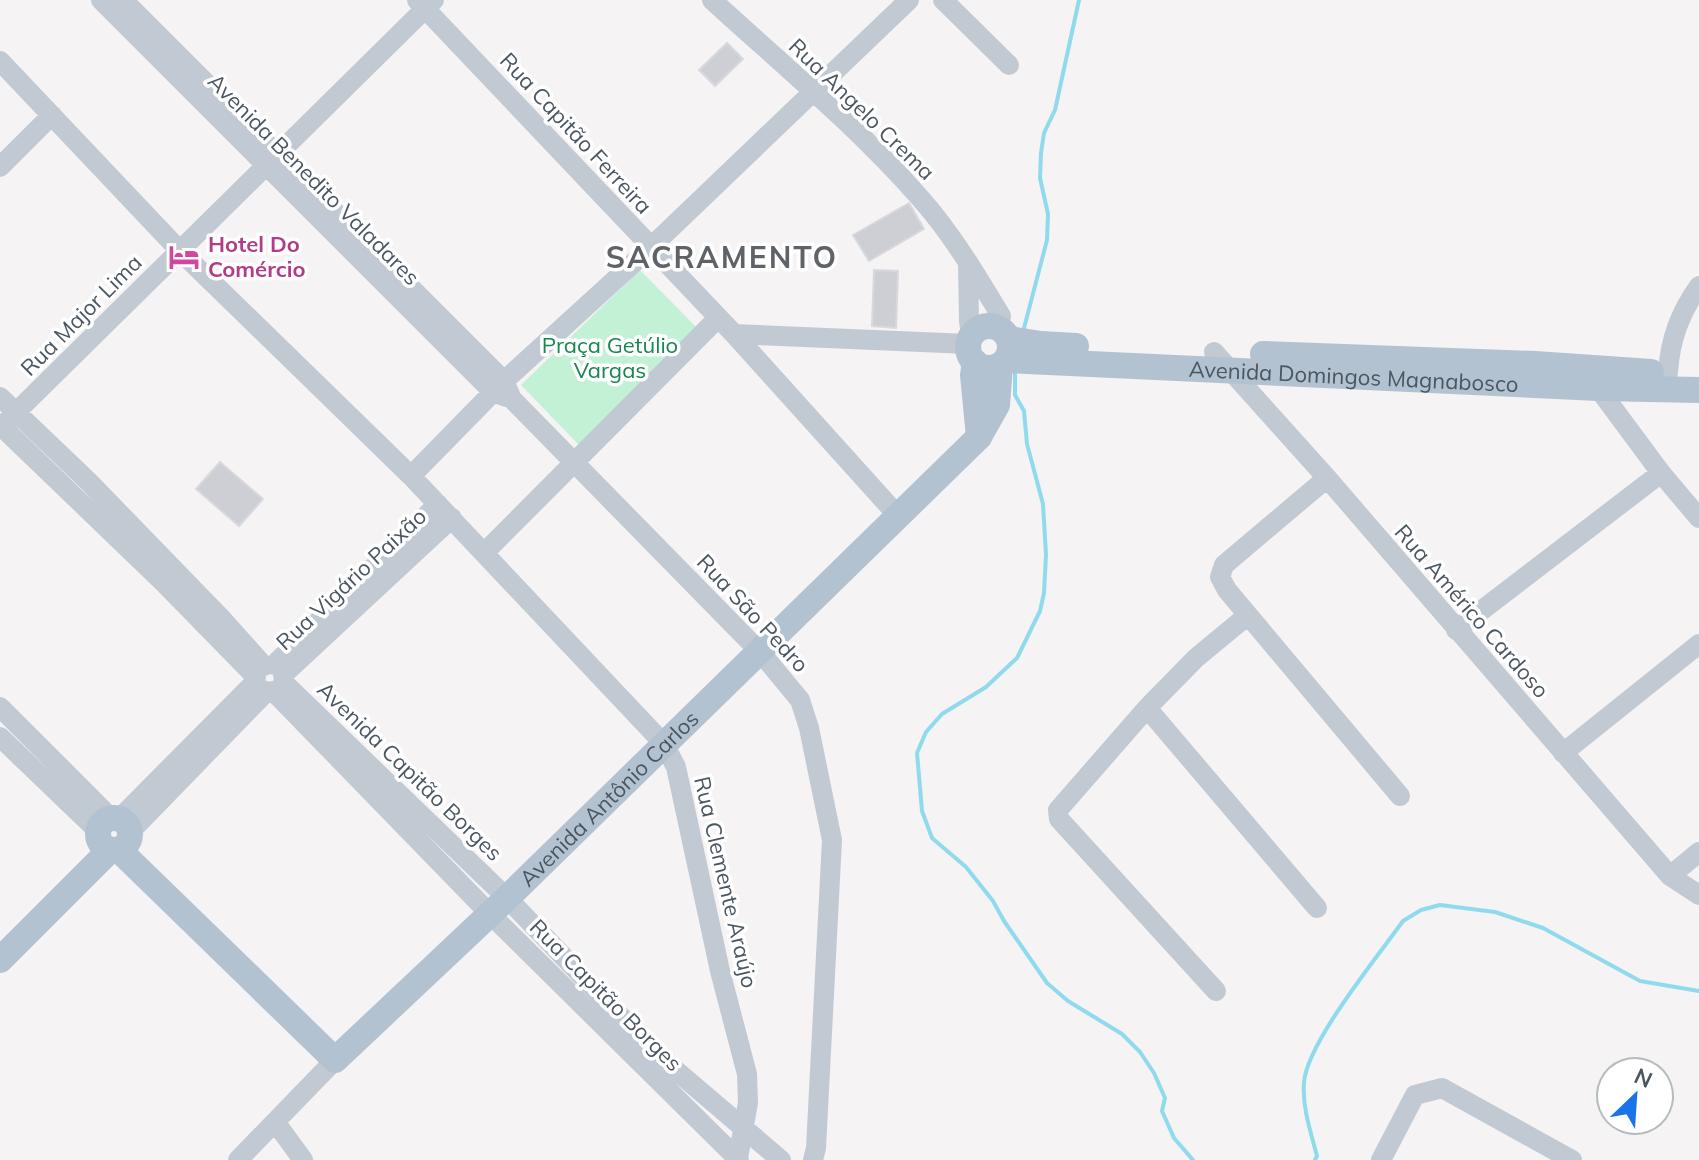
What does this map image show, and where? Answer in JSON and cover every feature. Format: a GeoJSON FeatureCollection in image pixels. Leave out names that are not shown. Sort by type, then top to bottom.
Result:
{"type":"FeatureCollection","features":[{"type":"Feature","properties":{"kind":"main road"},"geometry":{"type":"LineString","coordinates":[[990,348],[1041,344],[1223,361],[1594,378],[1699,390]]}},
{"type":"Feature","properties":{"kind":"main road","name":"Avenida Antônio Carlos"},"geometry":{"type":"LineString","coordinates":[[341,1054],[761,653],[979,437],[973,375],[990,348]]}},
{"type":"Feature","properties":{"kind":"main road"},"geometry":{"type":"LineString","coordinates":[[1594,378],[1699,373]]}},
{"type":"Feature","properties":{"kind":"main road"},"geometry":{"type":"LineString","coordinates":[[0,935],[115,834]]}},
{"type":"Feature","properties":{"kind":"main road"},"geometry":{"type":"LineString","coordinates":[[0,960],[115,834]]}},
{"type":"Feature","properties":{"kind":"main road"},"geometry":{"type":"LineString","coordinates":[[115,834],[341,1054]]}},
{"type":"Feature","properties":{"kind":"street","name":"Avenida Benedito Valadares"},"geometry":{"type":"LineString","coordinates":[[101,0],[271,160],[503,391]]}},
{"type":"Feature","properties":{"kind":"street","name":"Avenida Benedito Valadares"},"geometry":{"type":"LineString","coordinates":[[123,0],[271,160]]}},
{"type":"Feature","properties":{"kind":"street","name":"Rua Angelo Crema"},"geometry":{"type":"LineString","coordinates":[[712,0],[814,93],[923,201],[968,262],[1001,316],[990,348]]}},
{"type":"Feature","properties":{"kind":"street"},"geometry":{"type":"LineString","coordinates":[[411,476],[909,0]]}},
{"type":"Feature","properties":{"kind":"street"},"geometry":{"type":"LineString","coordinates":[[943,0],[1009,65]]}},
{"type":"Feature","properties":{"kind":"street","name":"Rua Major Lima"},"geometry":{"type":"LineString","coordinates":[[4,423],[180,251],[425,3]]}},
{"type":"Feature","properties":{"kind":"street","name":"Rua Capitão Ferreira"},"geometry":{"type":"LineString","coordinates":[[425,3],[734,334],[899,517]]}},
{"type":"Feature","properties":{"kind":"street","name":"Rua Clemente Araújo"},"geometry":{"type":"LineString","coordinates":[[0,61],[180,251],[411,476],[664,744],[676,767],[720,971],[747,1074],[748,1103],[739,1159]]}},
{"type":"Feature","properties":{"kind":"street"},"geometry":{"type":"LineString","coordinates":[[0,167],[52,115]]}},
{"type":"Feature","properties":{"kind":"street"},"geometry":{"type":"LineString","coordinates":[[968,262],[969,321],[990,348]]}},
{"type":"Feature","properties":{"kind":"street"},"geometry":{"type":"LineString","coordinates":[[1668,373],[1673,334],[1687,303],[1699,286]]}},
{"type":"Feature","properties":{"kind":"street"},"geometry":{"type":"LineString","coordinates":[[484,553],[717,319]]}},
{"type":"Feature","properties":{"kind":"street"},"geometry":{"type":"LineString","coordinates":[[734,334],[990,348]]}},
{"type":"Feature","properties":{"kind":"street","name":"Rua Américo Cardoso"},"geometry":{"type":"LineString","coordinates":[[1223,361],[1670,876],[1699,895]]}},
{"type":"Feature","properties":{"kind":"street"},"geometry":{"type":"LineString","coordinates":[[1594,378],[1661,473],[1699,518]]}},
{"type":"Feature","properties":{"kind":"street","name":"Rua São Pedro"},"geometry":{"type":"LineString","coordinates":[[503,391],[761,653],[800,700],[809,728],[832,840],[813,1160]]}},
{"type":"Feature","properties":{"kind":"street","name":"Avenida Capitão Borges"},"geometry":{"type":"LineString","coordinates":[[0,397],[4,423],[111,505],[221,618],[269,678],[498,906],[659,1056],[781,1160]]}},
{"type":"Feature","properties":{"kind":"street"},"geometry":{"type":"LineString","coordinates":[[1456,630],[1661,473]]}},
{"type":"Feature","properties":{"kind":"street"},"geometry":{"type":"LineString","coordinates":[[1327,478],[1224,565],[1220,577],[1248,615],[1400,796]]}},
{"type":"Feature","properties":{"kind":"street","name":"Rua Vigário Paixão"},"geometry":{"type":"LineString","coordinates":[[115,834],[269,678],[445,511]]}},
{"type":"Feature","properties":{"kind":"street"},"geometry":{"type":"LineString","coordinates":[[1216,991],[1059,819],[1058,810],[1147,708],[1196,658],[1248,615]]}},
{"type":"Feature","properties":{"kind":"street"},"geometry":{"type":"LineString","coordinates":[[1563,753],[1699,644]]}},
{"type":"Feature","properties":{"kind":"street"},"geometry":{"type":"LineString","coordinates":[[0,707],[14,741],[115,834]]}},
{"type":"Feature","properties":{"kind":"street"},"geometry":{"type":"LineString","coordinates":[[1147,708],[1317,908]]}},
{"type":"Feature","properties":{"kind":"street"},"geometry":{"type":"LineString","coordinates":[[1670,876],[1699,852]]}},
{"type":"Feature","properties":{"kind":"street","name":"Rua Capitão Borges"},"geometry":{"type":"LineString","coordinates":[[498,906],[739,1159]]}},
{"type":"Feature","properties":{"kind":"street","name":"Avenida Antônio Carlos"},"geometry":{"type":"LineString","coordinates":[[238,1160],[341,1054]]}},
{"type":"Feature","properties":{"kind":"street"},"geometry":{"type":"LineString","coordinates":[[1381,1160],[1415,1095],[1442,1088],[1572,1160]]}},
{"type":"Feature","properties":{"kind":"street"},"geometry":{"type":"LineString","coordinates":[[276,1123],[303,1160]]}},
{"type":"Feature","properties":{"kind":"green space","name":"Praça Getúlio Vargas"},"geometry":{"type":"Polygon","coordinates":[[[640,270],[699,330],[579,445],[521,385],[640,270]]]}},
{"type":"Feature","properties":{"kind":"building"},"geometry":{"type":"Polygon","coordinates":[[[727,43],[743,59],[715,86],[699,70],[727,43]]]}},
{"type":"Feature","properties":{"kind":"building"},"geometry":{"type":"Polygon","coordinates":[[[909,203],[924,229],[869,261],[853,235],[909,203]]]}},
{"type":"Feature","properties":{"kind":"building"},"geometry":{"type":"Polygon","coordinates":[[[874,270],[898,271],[896,328],[872,326],[874,270]]]}},
{"type":"Feature","properties":{"kind":"building"},"geometry":{"type":"Polygon","coordinates":[[[220,462],[263,499],[239,526],[196,489],[220,462]]]}},
{"type":"Feature","properties":{"kind":"waterway"},"geometry":{"type":"LineString","coordinates":[[1023,332],[1047,240],[1048,214],[1040,178],[1044,133],[1055,110],[1079,0]]}},
{"type":"Feature","properties":{"kind":"waterway"},"geometry":{"type":"LineString","coordinates":[[1015,371],[1015,395],[1024,411],[1027,444],[1043,504],[1046,555],[1044,593],[1040,611],[1017,658],[986,687],[942,714],[926,732],[917,753],[922,811],[932,838],[966,867],[993,901],[1047,983],[1068,1001],[1122,1034],[1140,1052],[1165,1098],[1162,1111],[1174,1138],[1193,1160]]}},
{"type":"Feature","properties":{"kind":"waterway"},"geometry":{"type":"LineString","coordinates":[[1315,1160],[1317,1156],[1304,1101],[1308,1066],[1330,1024],[1361,977],[1403,921],[1421,910],[1440,905],[1495,912],[1543,928],[1640,981],[1699,991]]}},
{"type":"Feature","properties":{"kind":"place","name":"Hotel Do Comércio"},"geometry":{"type":"Point","coordinates":[184,257]}},
{"type":"Feature","properties":{"kind":"district","name":"SACRAMENTO"},"geometry":{"type":"Point","coordinates":[722,257]}}]}
